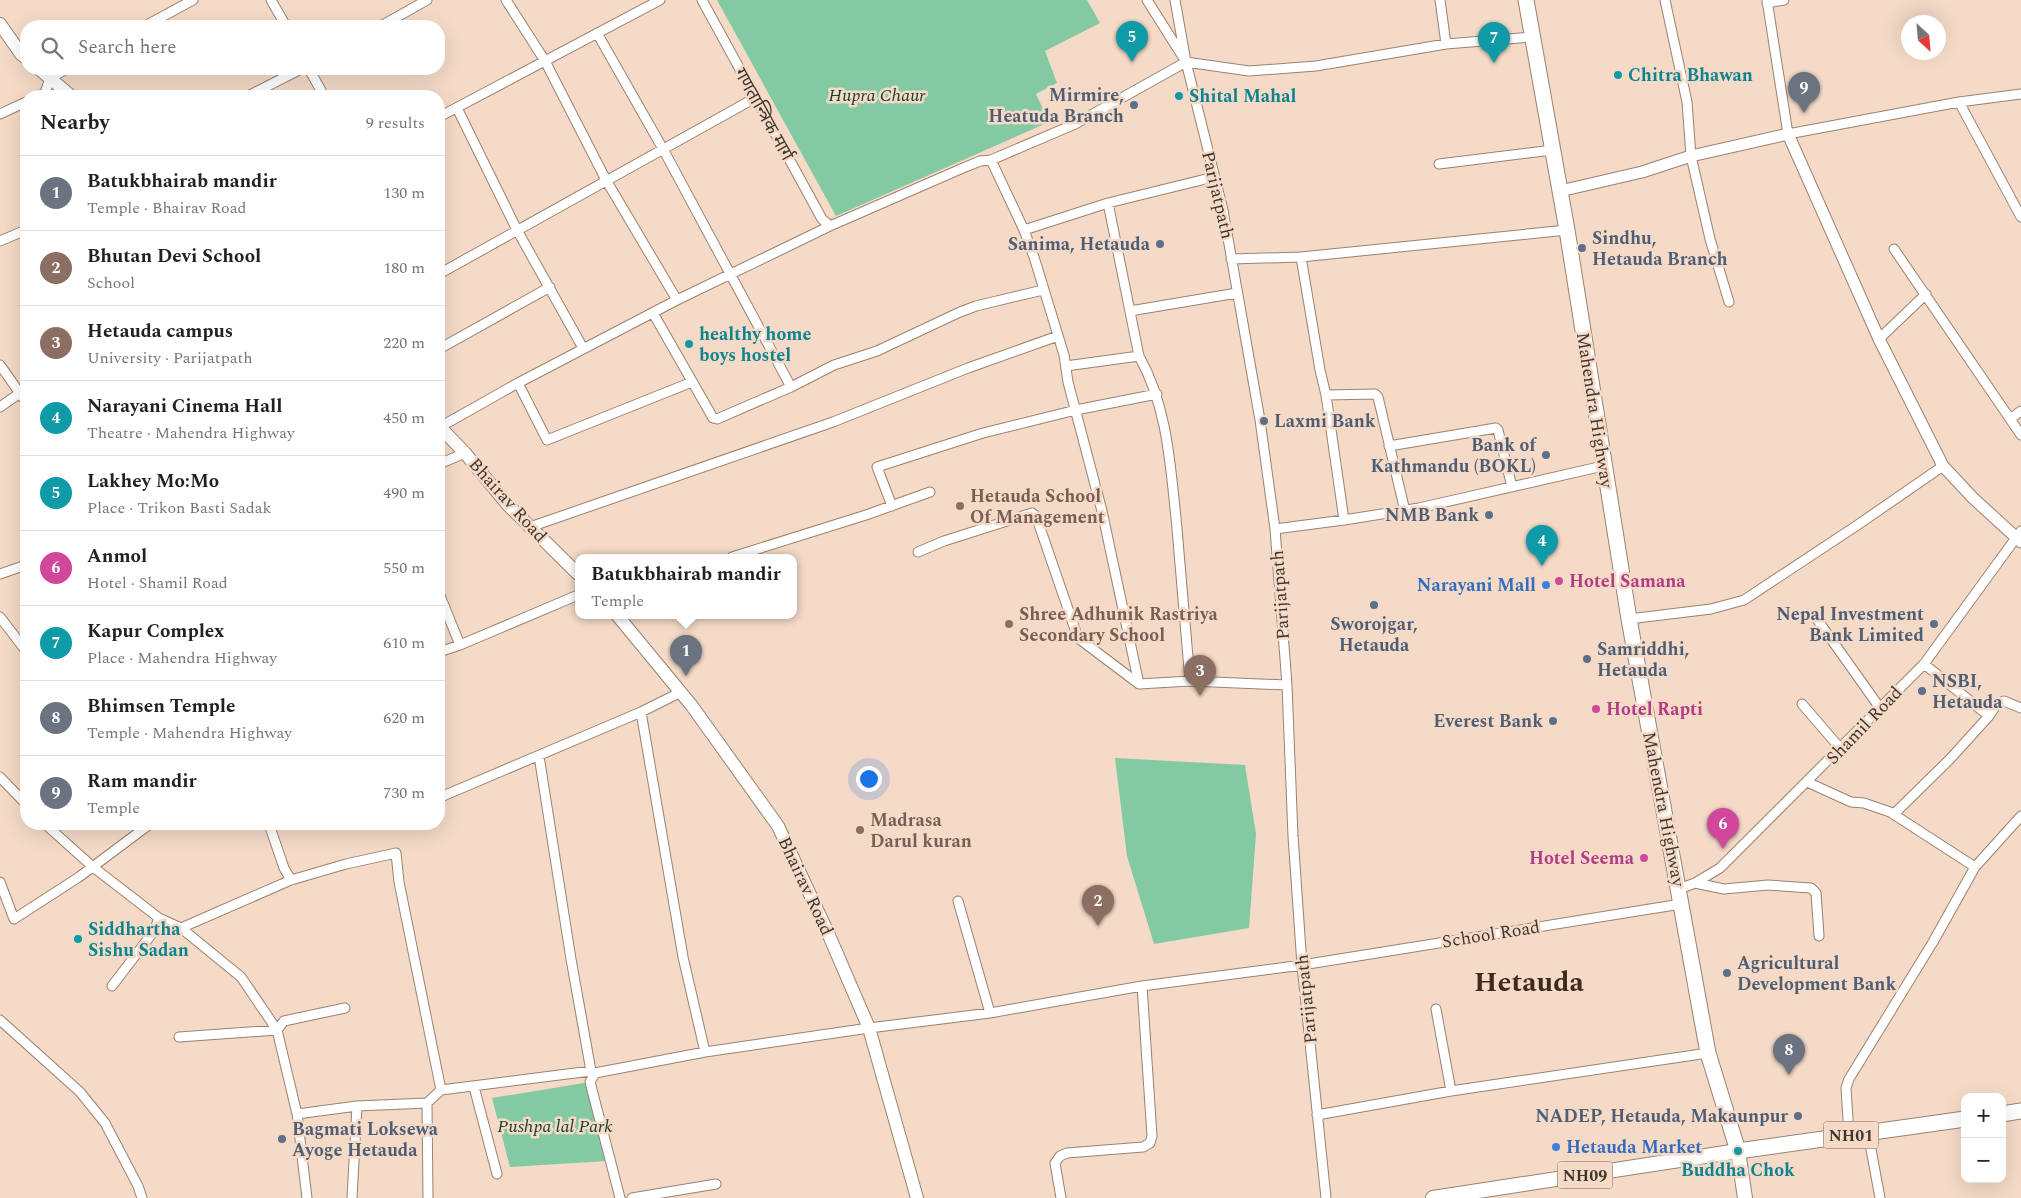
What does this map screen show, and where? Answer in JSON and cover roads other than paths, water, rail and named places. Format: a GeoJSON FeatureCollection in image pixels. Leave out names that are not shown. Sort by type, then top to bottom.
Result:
{"type":"FeatureCollection","features":[{"type":"Feature","properties":{"kind":"highway","name":"Mahendra Highway"},"geometry":{"type":"LineString","coordinates":[[1526,0],[1567,230],[1603,466],[1629,619],[1708,1053],[1738,1151]]}},
{"type":"Feature","properties":{"kind":"highway"},"geometry":{"type":"LineString","coordinates":[[2006,1113],[2021,1111]]}},
{"type":"Feature","properties":{"kind":"highway","name":"NH01"},"geometry":{"type":"LineString","coordinates":[[1738,1151],[1961,1120]]}},
{"type":"Feature","properties":{"kind":"main road"},"geometry":{"type":"LineString","coordinates":[[0,24],[20,53]]}},
{"type":"Feature","properties":{"kind":"main road"},"geometry":{"type":"LineString","coordinates":[[46,75],[64,90]]}},
{"type":"Feature","properties":{"kind":"main road","name":"Bhairav Road"},"geometry":{"type":"LineString","coordinates":[[445,432],[465,453],[508,505],[575,571]]}},
{"type":"Feature","properties":{"kind":"main road","name":"Bhairav Road"},"geometry":{"type":"LineString","coordinates":[[619,619],[682,692],[778,826],[828,933],[869,1028],[917,1198]]}},
{"type":"Feature","properties":{"kind":"main road"},"geometry":{"type":"LineString","coordinates":[[1738,1151],[1745,1198]]}},
{"type":"Feature","properties":{"kind":"main road","name":"NH09"},"geometry":{"type":"LineString","coordinates":[[1433,1198],[1738,1151]]}},
{"type":"Feature","properties":{"kind":"street"},"geometry":{"type":"LineString","coordinates":[[156,20],[193,0]]}},
{"type":"Feature","properties":{"kind":"street"},"geometry":{"type":"LineString","coordinates":[[271,0],[283,20]]}},
{"type":"Feature","properties":{"kind":"street"},"geometry":{"type":"LineString","coordinates":[[392,20],[427,0]]}},
{"type":"Feature","properties":{"kind":"street"},"geometry":{"type":"LineString","coordinates":[[506,0],[545,61],[606,180],[677,300]]}},
{"type":"Feature","properties":{"kind":"street"},"geometry":{"type":"LineString","coordinates":[[445,114],[660,0]]}},
{"type":"Feature","properties":{"kind":"street","name":"गणतान्त्रिक मार्ग"},"geometry":{"type":"LineString","coordinates":[[702,0],[822,219],[830,226]]}},
{"type":"Feature","properties":{"kind":"street"},"geometry":{"type":"LineString","coordinates":[[1147,0],[1186,62]]}},
{"type":"Feature","properties":{"kind":"street","name":"Parijatpath"},"geometry":{"type":"LineString","coordinates":[[1175,0],[1186,62],[1223,210],[1260,420],[1274,529],[1287,685],[1293,836],[1302,965],[1326,1198]]}},
{"type":"Feature","properties":{"kind":"street"},"geometry":{"type":"LineString","coordinates":[[1440,0],[1446,44]]}},
{"type":"Feature","properties":{"kind":"street"},"geometry":{"type":"LineString","coordinates":[[1665,0],[1687,102],[1691,156],[1710,239],[1729,302]]}},
{"type":"Feature","properties":{"kind":"street"},"geometry":{"type":"LineString","coordinates":[[1784,0],[1767,1],[1788,134],[1878,339],[1943,466],[1973,498],[2019,537]]}},
{"type":"Feature","properties":{"kind":"street"},"geometry":{"type":"LineString","coordinates":[[597,33],[663,149],[729,275],[791,387]]}},
{"type":"Feature","properties":{"kind":"street"},"geometry":{"type":"LineString","coordinates":[[445,423],[583,348],[677,300],[830,226],[963,168],[980,161],[991,160],[1075,124],[1186,62],[1249,71],[1316,66],[1446,44],[1531,36]]}},
{"type":"Feature","properties":{"kind":"street"},"geometry":{"type":"LineString","coordinates":[[46,90],[50,78],[56,75]]}},
{"type":"Feature","properties":{"kind":"street"},"geometry":{"type":"LineString","coordinates":[[260,90],[289,75]]}},
{"type":"Feature","properties":{"kind":"street"},"geometry":{"type":"LineString","coordinates":[[312,75],[321,90]]}},
{"type":"Feature","properties":{"kind":"street"},"geometry":{"type":"LineString","coordinates":[[1560,191],[1642,172],[1691,156],[1788,134],[1959,102],[2021,94]]}},
{"type":"Feature","properties":{"kind":"street"},"geometry":{"type":"LineString","coordinates":[[445,271],[755,98]]}},
{"type":"Feature","properties":{"kind":"street"},"geometry":{"type":"LineString","coordinates":[[1959,102],[2021,218]]}},
{"type":"Feature","properties":{"kind":"street"},"geometry":{"type":"LineString","coordinates":[[0,114],[20,105]]}},
{"type":"Feature","properties":{"kind":"street"},"geometry":{"type":"LineString","coordinates":[[457,108],[517,230],[583,348]]}},
{"type":"Feature","properties":{"kind":"street"},"geometry":{"type":"LineString","coordinates":[[1439,164],[1553,150]]}},
{"type":"Feature","properties":{"kind":"street"},"geometry":{"type":"LineString","coordinates":[[991,160],[1024,230],[1058,336],[1102,511],[1139,684]]}},
{"type":"Feature","properties":{"kind":"street"},"geometry":{"type":"LineString","coordinates":[[1024,230],[1108,203],[1214,177]]}},
{"type":"Feature","properties":{"kind":"street"},"geometry":{"type":"LineString","coordinates":[[1108,203],[1139,356],[1157,394],[1168,438],[1190,681]]}},
{"type":"Feature","properties":{"kind":"street"},"geometry":{"type":"LineString","coordinates":[[1231,258],[1301,257],[1567,230]]}},
{"type":"Feature","properties":{"kind":"street"},"geometry":{"type":"LineString","coordinates":[[0,241],[20,233]]}},
{"type":"Feature","properties":{"kind":"street"},"geometry":{"type":"LineString","coordinates":[[1894,249],[2021,435]]}},
{"type":"Feature","properties":{"kind":"street"},"geometry":{"type":"LineString","coordinates":[[1301,257],[1326,395],[1344,520]]}},
{"type":"Feature","properties":{"kind":"street"},"geometry":{"type":"LineString","coordinates":[[445,346],[550,287]]}},
{"type":"Feature","properties":{"kind":"street"},"geometry":{"type":"LineString","coordinates":[[653,313],[692,382],[714,418],[717,419],[791,387],[834,365],[877,351],[960,312],[976,306],[1043,290]]}},
{"type":"Feature","properties":{"kind":"street"},"geometry":{"type":"LineString","coordinates":[[1130,311],[1237,293]]}},
{"type":"Feature","properties":{"kind":"street"},"geometry":{"type":"LineString","coordinates":[[1878,339],[1926,294]]}},
{"type":"Feature","properties":{"kind":"street"},"geometry":{"type":"LineString","coordinates":[[530,527],[833,422],[968,368],[1058,336]]}},
{"type":"Feature","properties":{"kind":"street"},"geometry":{"type":"LineString","coordinates":[[1066,366],[1139,356]]}},
{"type":"Feature","properties":{"kind":"street"},"geometry":{"type":"LineString","coordinates":[[0,365],[20,393],[0,407]]}},
{"type":"Feature","properties":{"kind":"street"},"geometry":{"type":"LineString","coordinates":[[518,383],[547,440],[692,382]]}},
{"type":"Feature","properties":{"kind":"street"},"geometry":{"type":"LineString","coordinates":[[892,506],[877,467],[982,433],[1076,410],[1157,394]]}},
{"type":"Feature","properties":{"kind":"street"},"geometry":{"type":"LineString","coordinates":[[1326,395],[1375,394],[1378,397],[1405,511]]}},
{"type":"Feature","properties":{"kind":"street"},"geometry":{"type":"LineString","coordinates":[[2010,419],[2021,411]]}},
{"type":"Feature","properties":{"kind":"street"},"geometry":{"type":"LineString","coordinates":[[1389,446],[1496,428],[1512,487]]}},
{"type":"Feature","properties":{"kind":"street"},"geometry":{"type":"LineString","coordinates":[[445,461],[465,453]]}},
{"type":"Feature","properties":{"kind":"street"},"geometry":{"type":"LineString","coordinates":[[1274,529],[1405,511],[1603,466]]}},
{"type":"Feature","properties":{"kind":"street"},"geometry":{"type":"LineString","coordinates":[[1629,619],[1711,609],[1744,600],[1943,466]]}},
{"type":"Feature","properties":{"kind":"street"},"geometry":{"type":"LineString","coordinates":[[741,554],[930,492]]}},
{"type":"Feature","properties":{"kind":"street"},"geometry":{"type":"LineString","coordinates":[[918,552],[944,541],[1032,513],[1036,516],[1078,638],[1139,684],[1190,681],[1287,685]]}},
{"type":"Feature","properties":{"kind":"street","name":"Shamil Road"},"geometry":{"type":"LineString","coordinates":[[1680,896],[1695,883],[1720,868],[1924,664],[2019,537]]}},
{"type":"Feature","properties":{"kind":"street"},"geometry":{"type":"LineString","coordinates":[[0,574],[20,567]]}},
{"type":"Feature","properties":{"kind":"street"},"geometry":{"type":"LineString","coordinates":[[445,650],[575,596]]}},
{"type":"Feature","properties":{"kind":"street"},"geometry":{"type":"LineString","coordinates":[[445,608],[460,645]]}},
{"type":"Feature","properties":{"kind":"street"},"geometry":{"type":"LineString","coordinates":[[1814,615],[1880,708]]}},
{"type":"Feature","properties":{"kind":"street"},"geometry":{"type":"LineString","coordinates":[[0,617],[20,643]]}},
{"type":"Feature","properties":{"kind":"street"},"geometry":{"type":"LineString","coordinates":[[1924,664],[1989,716]]}},
{"type":"Feature","properties":{"kind":"street"},"geometry":{"type":"LineString","coordinates":[[445,795],[641,712],[682,692]]}},
{"type":"Feature","properties":{"kind":"street"},"geometry":{"type":"LineString","coordinates":[[1894,814],[1950,759],[1989,716],[1996,704],[2004,701],[2021,708]]}},
{"type":"Feature","properties":{"kind":"street"},"geometry":{"type":"LineString","coordinates":[[1802,704],[1840,748]]}},
{"type":"Feature","properties":{"kind":"street"},"geometry":{"type":"LineString","coordinates":[[641,712],[683,957],[705,1052]]}},
{"type":"Feature","properties":{"kind":"street"},"geometry":{"type":"LineString","coordinates":[[539,756],[571,959],[593,1072],[590,1082],[620,1198]]}},
{"type":"Feature","properties":{"kind":"street"},"geometry":{"type":"LineString","coordinates":[[0,777],[20,798]]}},
{"type":"Feature","properties":{"kind":"street"},"geometry":{"type":"LineString","coordinates":[[1807,782],[1851,802],[1864,803],[1894,814],[1975,867]]}},
{"type":"Feature","properties":{"kind":"street"},"geometry":{"type":"LineString","coordinates":[[1849,1136],[1846,1088],[1849,1079],[1933,942],[1975,867],[2021,816]]}},
{"type":"Feature","properties":{"kind":"street"},"geometry":{"type":"LineString","coordinates":[[53,830],[93,867],[159,918],[181,928],[241,977],[277,1030],[297,1114],[307,1198]]}},
{"type":"Feature","properties":{"kind":"street"},"geometry":{"type":"LineString","coordinates":[[0,882],[2,892],[14,919],[93,867],[142,830]]}},
{"type":"Feature","properties":{"kind":"street"},"geometry":{"type":"LineString","coordinates":[[271,830],[290,880]]}},
{"type":"Feature","properties":{"kind":"street"},"geometry":{"type":"LineString","coordinates":[[181,928],[290,880],[346,864],[396,853],[399,882],[442,1090],[427,1103],[357,1106],[297,1114]]}},
{"type":"Feature","properties":{"kind":"street"},"geometry":{"type":"LineString","coordinates":[[1695,883],[1724,889],[1768,884],[1811,888],[1816,893],[1819,936]]}},
{"type":"Feature","properties":{"kind":"street","name":"School Road"},"geometry":{"type":"LineString","coordinates":[[442,1090],[593,1072],[705,1052],[869,1028],[990,1013],[1142,986],[1302,965],[1680,896]]}},
{"type":"Feature","properties":{"kind":"street"},"geometry":{"type":"LineString","coordinates":[[958,901],[990,1013]]}},
{"type":"Feature","properties":{"kind":"street"},"geometry":{"type":"LineString","coordinates":[[112,986],[154,931],[159,918]]}},
{"type":"Feature","properties":{"kind":"street"},"geometry":{"type":"LineString","coordinates":[[1060,1198],[1055,1163],[1060,1156],[1067,1153],[1143,1147],[1150,1143],[1152,1136],[1142,986]]}},
{"type":"Feature","properties":{"kind":"street"},"geometry":{"type":"LineString","coordinates":[[179,1037],[277,1030],[284,1021],[345,1008]]}},
{"type":"Feature","properties":{"kind":"street"},"geometry":{"type":"LineString","coordinates":[[1436,1009],[1451,1091]]}},
{"type":"Feature","properties":{"kind":"street"},"geometry":{"type":"LineString","coordinates":[[0,1020],[85,1098],[105,1123],[138,1186],[142,1198]]}},
{"type":"Feature","properties":{"kind":"street"},"geometry":{"type":"LineString","coordinates":[[1317,1115],[1451,1091],[1708,1053]]}},
{"type":"Feature","properties":{"kind":"street"},"geometry":{"type":"LineString","coordinates":[[474,1087],[497,1174]]}},
{"type":"Feature","properties":{"kind":"street"},"geometry":{"type":"LineString","coordinates":[[427,1103],[428,1198]]}},
{"type":"Feature","properties":{"kind":"street"},"geometry":{"type":"LineString","coordinates":[[352,1198],[357,1106]]}},
{"type":"Feature","properties":{"kind":"street"},"geometry":{"type":"LineString","coordinates":[[1868,1133],[1880,1198]]}},
{"type":"Feature","properties":{"kind":"street"},"geometry":{"type":"LineString","coordinates":[[632,1198],[716,1184]]}},
{"type":"Feature","properties":{"kind":"place","name":"Lakhey Mo:Mo"},"geometry":{"type":"Point","coordinates":[1132,62]}},
{"type":"Feature","properties":{"kind":"place","name":"Kapur Complex"},"geometry":{"type":"Point","coordinates":[1494,63]}},
{"type":"Feature","properties":{"kind":"place","name":"Chitra Bhawan"},"geometry":{"type":"Point","coordinates":[1618,75]}},
{"type":"Feature","properties":{"kind":"place","name":"Shital Mahal"},"geometry":{"type":"Point","coordinates":[1179,96]}},
{"type":"Feature","properties":{"kind":"place","name":"Mirmire, Heatuda Branch"},"geometry":{"type":"Point","coordinates":[1134,105]}},
{"type":"Feature","properties":{"kind":"place","name":"Ram mandir"},"geometry":{"type":"Point","coordinates":[1804,113]}},
{"type":"Feature","properties":{"kind":"place","name":"Sanima, Hetauda"},"geometry":{"type":"Point","coordinates":[1160,244]}},
{"type":"Feature","properties":{"kind":"place","name":"Sindhu, Hetauda Branch"},"geometry":{"type":"Point","coordinates":[1582,248]}},
{"type":"Feature","properties":{"kind":"place","name":"healthy home boys hostel"},"geometry":{"type":"Point","coordinates":[689,344]}},
{"type":"Feature","properties":{"kind":"place","name":"Laxmi Bank"},"geometry":{"type":"Point","coordinates":[1264,421]}},
{"type":"Feature","properties":{"kind":"place","name":"Bank of Kathmandu (BOKL)"},"geometry":{"type":"Point","coordinates":[1546,455]}},
{"type":"Feature","properties":{"kind":"place","name":"Hetauda School Of Management"},"geometry":{"type":"Point","coordinates":[960,506]}},
{"type":"Feature","properties":{"kind":"place","name":"NMB Bank"},"geometry":{"type":"Point","coordinates":[1489,515]}},
{"type":"Feature","properties":{"kind":"place","name":"Narayani Cinema Hall"},"geometry":{"type":"Point","coordinates":[1542,566]}},
{"type":"Feature","properties":{"kind":"place","name":"Hotel Samana"},"geometry":{"type":"Point","coordinates":[1559,581]}},
{"type":"Feature","properties":{"kind":"place","name":"Narayani Mall"},"geometry":{"type":"Point","coordinates":[1546,585]}},
{"type":"Feature","properties":{"kind":"place","name":"Sworojgar, Hetauda"},"geometry":{"type":"Point","coordinates":[1374,605]}},
{"type":"Feature","properties":{"kind":"place","name":"Shree Adhunik Rastriya Secondary School"},"geometry":{"type":"Point","coordinates":[1009,624]}},
{"type":"Feature","properties":{"kind":"place","name":"Nepal Investment Bank Limited"},"geometry":{"type":"Point","coordinates":[1934,624]}},
{"type":"Feature","properties":{"kind":"place","name":"Samriddhi, Hetauda"},"geometry":{"type":"Point","coordinates":[1587,659]}},
{"type":"Feature","properties":{"kind":"place","name":"Batukbhairab mandir"},"geometry":{"type":"Point","coordinates":[686,676]}},
{"type":"Feature","properties":{"kind":"place","name":"NSBI, Hetauda"},"geometry":{"type":"Point","coordinates":[1922,691]}},
{"type":"Feature","properties":{"kind":"place","name":"Hetauda campus"},"geometry":{"type":"Point","coordinates":[1200,696]}},
{"type":"Feature","properties":{"kind":"place","name":"Hotel Rapti"},"geometry":{"type":"Point","coordinates":[1596,709]}},
{"type":"Feature","properties":{"kind":"place","name":"Everest Bank"},"geometry":{"type":"Point","coordinates":[1553,721]}},
{"type":"Feature","properties":{"kind":"place","name":"Madrasa Darul kuran"},"geometry":{"type":"Point","coordinates":[860,830]}},
{"type":"Feature","properties":{"kind":"place","name":"Anmol"},"geometry":{"type":"Point","coordinates":[1723,849]}},
{"type":"Feature","properties":{"kind":"place","name":"Hotel Seema"},"geometry":{"type":"Point","coordinates":[1644,858]}},
{"type":"Feature","properties":{"kind":"place","name":"Bhutan Devi School"},"geometry":{"type":"Point","coordinates":[1098,926]}},
{"type":"Feature","properties":{"kind":"place","name":"Siddhartha Sishu Sadan"},"geometry":{"type":"Point","coordinates":[78,939]}},
{"type":"Feature","properties":{"kind":"place","name":"Agricultural Development Bank"},"geometry":{"type":"Point","coordinates":[1727,973]}},
{"type":"Feature","properties":{"kind":"place","name":"Bhimsen Temple"},"geometry":{"type":"Point","coordinates":[1789,1075]}},
{"type":"Feature","properties":{"kind":"place","name":"NADEP, Hetauda, Makaunpur"},"geometry":{"type":"Point","coordinates":[1798,1116]}},
{"type":"Feature","properties":{"kind":"place","name":"Bagmati Loksewa Ayoge Hetauda"},"geometry":{"type":"Point","coordinates":[282,1139]}},
{"type":"Feature","properties":{"kind":"place","name":"Hetauda Market"},"geometry":{"type":"Point","coordinates":[1556,1147]}},
{"type":"Feature","properties":{"kind":"place","name":"Buddha Chok"},"geometry":{"type":"Point","coordinates":[1738,1151]}},
{"type":"Feature","properties":{"kind":"district","name":"Hetauda"},"geometry":{"type":"Point","coordinates":[1529,981]}},
{"type":"Feature","properties":{"kind":"park label","name":"Hupra Chaur"},"geometry":{"type":"Point","coordinates":[877,95]}},
{"type":"Feature","properties":{"kind":"park label","name":"Pushpa lal Park"},"geometry":{"type":"Point","coordinates":[555,1126]}}]}
